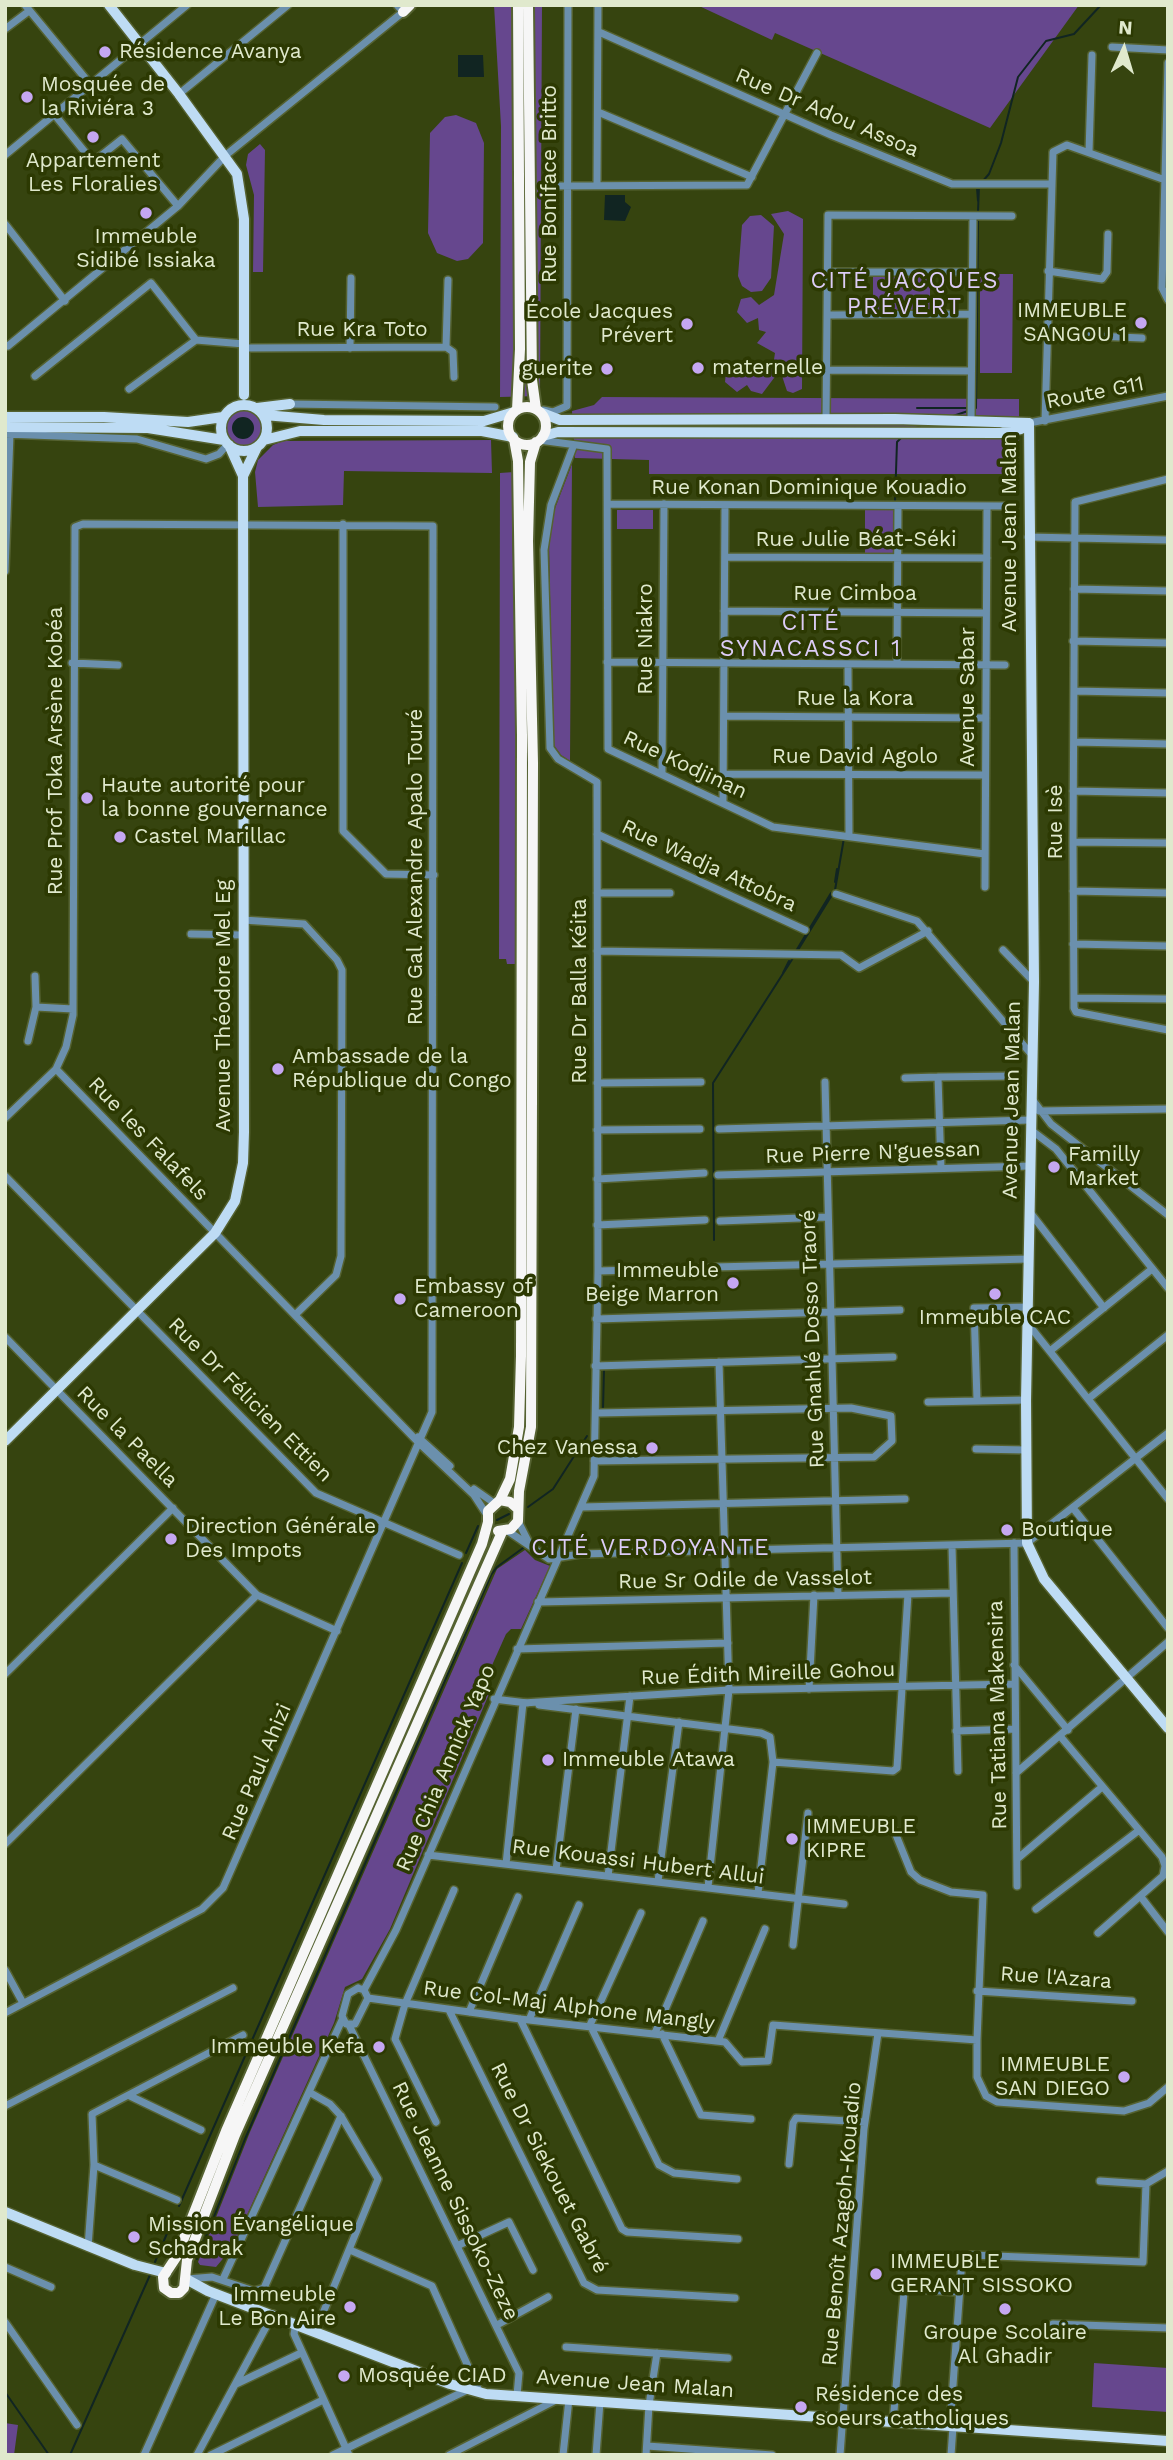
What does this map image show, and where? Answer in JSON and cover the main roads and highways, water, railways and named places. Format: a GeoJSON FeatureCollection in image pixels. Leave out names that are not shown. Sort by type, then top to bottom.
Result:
{"type":"FeatureCollection","features":[{"type":"Feature","properties":{"kind":"highway"},"geometry":{"type":"LineString","coordinates":[[518,5],[520,349],[515,411],[509,422],[518,461],[523,736],[519,1427],[510,1479],[488,1518],[482,1544],[226,2130],[166,2276],[171,2293],[183,2291],[187,2260],[235,2135],[505,1531],[518,1521],[517,1508],[531,1427],[533,686],[528,541],[530,462],[546,424],[538,410],[532,380],[528,5]]}},
{"type":"Feature","properties":{"kind":"highway"},"geometry":{"type":"LineString","coordinates":[[515,411],[526,407],[538,410]]}},
{"type":"Feature","properties":{"kind":"highway"},"geometry":{"type":"LineString","coordinates":[[514,438],[527,444],[540,439]]}},
{"type":"Feature","properties":{"kind":"highway"},"geometry":{"type":"LineString","coordinates":[[497,1501],[510,1502],[517,1508]]}},
{"type":"Feature","properties":{"kind":"highway"},"geometry":{"type":"LineString","coordinates":[[488,1518],[505,1531]]}},
{"type":"Feature","properties":{"kind":"highway"},"geometry":{"type":"LineString","coordinates":[[166,2276],[178,2269],[186,2276]]}},
{"type":"Feature","properties":{"kind":"main road"},"geometry":{"type":"LineString","coordinates":[[5,417],[104,417],[188,422],[223,417],[244,395],[243,197],[237,174],[226,155],[109,5]]}},
{"type":"Feature","properties":{"kind":"main road"},"geometry":{"type":"LineString","coordinates":[[243,476],[267,425],[244,395]]}},
{"type":"Feature","properties":{"kind":"main road"},"geometry":{"type":"LineString","coordinates":[[258,410],[290,404],[281,417]]}},
{"type":"Feature","properties":{"kind":"main road"},"geometry":{"type":"LineString","coordinates":[[235,406],[281,417],[324,420],[484,421],[515,411]]}},
{"type":"Feature","properties":{"kind":"main road","name":"Avenue Jean Malan"},"geometry":{"type":"LineString","coordinates":[[538,410],[560,420],[826,419],[1029,424]]}},
{"type":"Feature","properties":{"kind":"main road"},"geometry":{"type":"LineString","coordinates":[[223,417],[221,429],[243,476]]}},
{"type":"Feature","properties":{"kind":"main road","name":"Avenue Jean Malan"},"geometry":{"type":"LineString","coordinates":[[540,439],[558,432],[1001,433],[1021,429],[1029,424]]}},
{"type":"Feature","properties":{"kind":"main road","name":"Avenue Jean Malan"},"geometry":{"type":"LineString","coordinates":[[1029,424],[1034,982],[1026,1400],[1027,1543],[1044,1579],[1168,1728]]}},
{"type":"Feature","properties":{"kind":"main road"},"geometry":{"type":"LineString","coordinates":[[7,435],[148,428],[227,443],[243,451],[300,430],[491,431],[514,438]]}},
{"type":"Feature","properties":{"kind":"main road","name":"Avenue Théodore Mel Eg"},"geometry":{"type":"LineString","coordinates":[[5,1441],[215,1233],[235,1201],[243,1163],[243,476]]}},
{"type":"Feature","properties":{"kind":"main road"},"geometry":{"type":"LineString","coordinates":[[5,2213],[166,2276]]}},
{"type":"Feature","properties":{"kind":"main road","name":"Avenue Jean Malan"},"geometry":{"type":"LineString","coordinates":[[186,2276],[212,2293],[480,2393],[1168,2441]]}},
{"type":"Feature","properties":{"kind":"main road","name":"Avenue Jean Malan"},"geometry":{"type":"LineString","coordinates":[[183,2291],[212,2293]]}},
{"type":"Feature","properties":{"kind":"water"},"geometry":{"type":"Polygon","coordinates":[[[458,55],[483,55],[484,77],[458,77],[458,55]]]}},
{"type":"Feature","properties":{"kind":"water"},"geometry":{"type":"Polygon","coordinates":[[[605,195],[625,195],[625,202],[631,207],[625,221],[604,220],[605,195]]]}},
{"type":"Feature","properties":{"kind":"water"},"geometry":{"type":"Polygon","coordinates":[[[243,417],[251,420],[254,428],[251,436],[243,439],[235,436],[232,428],[235,420],[243,417]]]}},
{"type":"Feature","properties":{"kind":"waterway"},"geometry":{"type":"LineString","coordinates":[[982,182],[989,174],[1001,143],[1018,77],[1046,41],[1074,34],[1101,5]]}},
{"type":"Feature","properties":{"kind":"waterway"},"geometry":{"type":"LineString","coordinates":[[978,212],[979,186]]}},
{"type":"Feature","properties":{"kind":"waterway"},"geometry":{"type":"LineString","coordinates":[[977,188],[978,201]]}},
{"type":"Feature","properties":{"kind":"waterway"},"geometry":{"type":"LineString","coordinates":[[973,409],[976,408],[978,218]]}},
{"type":"Feature","properties":{"kind":"waterway"},"geometry":{"type":"LineString","coordinates":[[917,408],[966,408]]}},
{"type":"Feature","properties":{"kind":"waterway"},"geometry":{"type":"LineString","coordinates":[[953,416],[968,411]]}},
{"type":"Feature","properties":{"kind":"waterway"},"geometry":{"type":"LineString","coordinates":[[916,428],[928,424]]}},
{"type":"Feature","properties":{"kind":"waterway"},"geometry":{"type":"LineString","coordinates":[[895,501],[897,442],[901,438]]}},
{"type":"Feature","properties":{"kind":"waterway"},"geometry":{"type":"LineString","coordinates":[[880,661],[893,660],[894,650]]}},
{"type":"Feature","properties":{"kind":"waterway"},"geometry":{"type":"LineString","coordinates":[[846,660],[882,660]]}},
{"type":"Feature","properties":{"kind":"waterway"},"geometry":{"type":"LineString","coordinates":[[798,950],[835,890],[844,838]]}},
{"type":"Feature","properties":{"kind":"waterway"},"geometry":{"type":"LineString","coordinates":[[835,882],[837,869]]}},
{"type":"Feature","properties":{"kind":"waterway"},"geometry":{"type":"LineString","coordinates":[[796,951],[831,893]]}},
{"type":"Feature","properties":{"kind":"waterway"},"geometry":{"type":"LineString","coordinates":[[714,1240],[713,1083],[793,958]]}},
{"type":"Feature","properties":{"kind":"waterway"},"geometry":{"type":"LineString","coordinates":[[783,973],[789,961]]}},
{"type":"Feature","properties":{"kind":"waterway"},"geometry":{"type":"LineString","coordinates":[[603,1409],[604,1369]]}},
{"type":"Feature","properties":{"kind":"waterway"},"geometry":{"type":"LineString","coordinates":[[528,1507],[553,1489],[587,1436]]}},
{"type":"Feature","properties":{"kind":"waterway"},"geometry":{"type":"LineString","coordinates":[[497,1520],[509,1514]]}},
{"type":"Feature","properties":{"kind":"waterway"},"geometry":{"type":"LineString","coordinates":[[466,1553],[478,1526]]}},
{"type":"Feature","properties":{"kind":"waterway"},"geometry":{"type":"LineString","coordinates":[[197,2259],[245,2139],[491,1575],[497,1567],[523,1548]]}},
{"type":"Feature","properties":{"kind":"waterway"},"geometry":{"type":"LineString","coordinates":[[179,2206],[462,1563]]}},
{"type":"Feature","properties":{"kind":"waterway"},"geometry":{"type":"LineString","coordinates":[[155,2262],[173,2219]]}},
{"type":"Feature","properties":{"kind":"waterway"},"geometry":{"type":"LineString","coordinates":[[70,2455],[150,2275]]}},
{"type":"Feature","properties":{"kind":"waterway"},"geometry":{"type":"LineString","coordinates":[[5,2392],[49,2455]]}},
{"type":"Feature","properties":{"kind":"place","name":"Résidence Avanya"},"geometry":{"type":"Point","coordinates":[105,52]}},
{"type":"Feature","properties":{"kind":"place","name":"Mosquée de la Riviéra 3"},"geometry":{"type":"Point","coordinates":[27,97]}},
{"type":"Feature","properties":{"kind":"place","name":"Appartement Les Floralies"},"geometry":{"type":"Point","coordinates":[93,137]}},
{"type":"Feature","properties":{"kind":"place","name":"Immeuble Sidibé Issiaka"},"geometry":{"type":"Point","coordinates":[146,213]}},
{"type":"Feature","properties":{"kind":"place","name":"IMMEUBLE SANGOU 1"},"geometry":{"type":"Point","coordinates":[1141,323]}},
{"type":"Feature","properties":{"kind":"place","name":"École Jacques Prévert"},"geometry":{"type":"Point","coordinates":[687,324]}},
{"type":"Feature","properties":{"kind":"place","name":"maternelle"},"geometry":{"type":"Point","coordinates":[698,368]}},
{"type":"Feature","properties":{"kind":"place","name":"guerite"},"geometry":{"type":"Point","coordinates":[607,369]}},
{"type":"Feature","properties":{"kind":"place","name":"Haute autorité pour la bonne gouvernance"},"geometry":{"type":"Point","coordinates":[87,798]}},
{"type":"Feature","properties":{"kind":"place","name":"Castel Marillac"},"geometry":{"type":"Point","coordinates":[120,837]}},
{"type":"Feature","properties":{"kind":"place","name":"Ambassade de la République du Congo"},"geometry":{"type":"Point","coordinates":[278,1069]}},
{"type":"Feature","properties":{"kind":"place","name":"Familly Market"},"geometry":{"type":"Point","coordinates":[1054,1167]}},
{"type":"Feature","properties":{"kind":"place","name":"Immeuble Beige Marron"},"geometry":{"type":"Point","coordinates":[733,1283]}},
{"type":"Feature","properties":{"kind":"place","name":"Immeuble CAC"},"geometry":{"type":"Point","coordinates":[995,1294]}},
{"type":"Feature","properties":{"kind":"place","name":"Embassy of Cameroon"},"geometry":{"type":"Point","coordinates":[400,1299]}},
{"type":"Feature","properties":{"kind":"place","name":"Chez Vanessa"},"geometry":{"type":"Point","coordinates":[652,1448]}},
{"type":"Feature","properties":{"kind":"place","name":"Boutique"},"geometry":{"type":"Point","coordinates":[1007,1530]}},
{"type":"Feature","properties":{"kind":"place","name":"Direction Générale Des Impots"},"geometry":{"type":"Point","coordinates":[171,1539]}},
{"type":"Feature","properties":{"kind":"place","name":"Immeuble Atawa"},"geometry":{"type":"Point","coordinates":[548,1760]}},
{"type":"Feature","properties":{"kind":"place","name":"IMMEUBLE KIPRE"},"geometry":{"type":"Point","coordinates":[792,1839]}},
{"type":"Feature","properties":{"kind":"place","name":"Immeuble Kefa"},"geometry":{"type":"Point","coordinates":[379,2047]}},
{"type":"Feature","properties":{"kind":"place","name":"IMMEUBLE SAN DIEGO"},"geometry":{"type":"Point","coordinates":[1124,2077]}},
{"type":"Feature","properties":{"kind":"place","name":"Mission Évangélique Schadrak"},"geometry":{"type":"Point","coordinates":[134,2237]}},
{"type":"Feature","properties":{"kind":"place","name":"IMMEUBLE GERANT SISSOKO"},"geometry":{"type":"Point","coordinates":[876,2274]}},
{"type":"Feature","properties":{"kind":"place","name":"Immeuble Le Bon Aire"},"geometry":{"type":"Point","coordinates":[350,2307]}},
{"type":"Feature","properties":{"kind":"place","name":"Groupe Scolaire Al Ghadir"},"geometry":{"type":"Point","coordinates":[1005,2309]}},
{"type":"Feature","properties":{"kind":"place","name":"Mosquée CIAD"},"geometry":{"type":"Point","coordinates":[344,2376]}},
{"type":"Feature","properties":{"kind":"place","name":"Résidence des soeurs catholiques"},"geometry":{"type":"Point","coordinates":[801,2407]}},
{"type":"Feature","properties":{"kind":"district","name":"CITÉ JACQUES PRÉVERT"},"geometry":{"type":"Point","coordinates":[905,294]}},
{"type":"Feature","properties":{"kind":"district","name":"CITÉ SYNACASSCI 1"},"geometry":{"type":"Point","coordinates":[811,636]}},
{"type":"Feature","properties":{"kind":"district","name":"CITÉ VERDOYANTE"},"geometry":{"type":"Point","coordinates":[651,1548]}}]}
